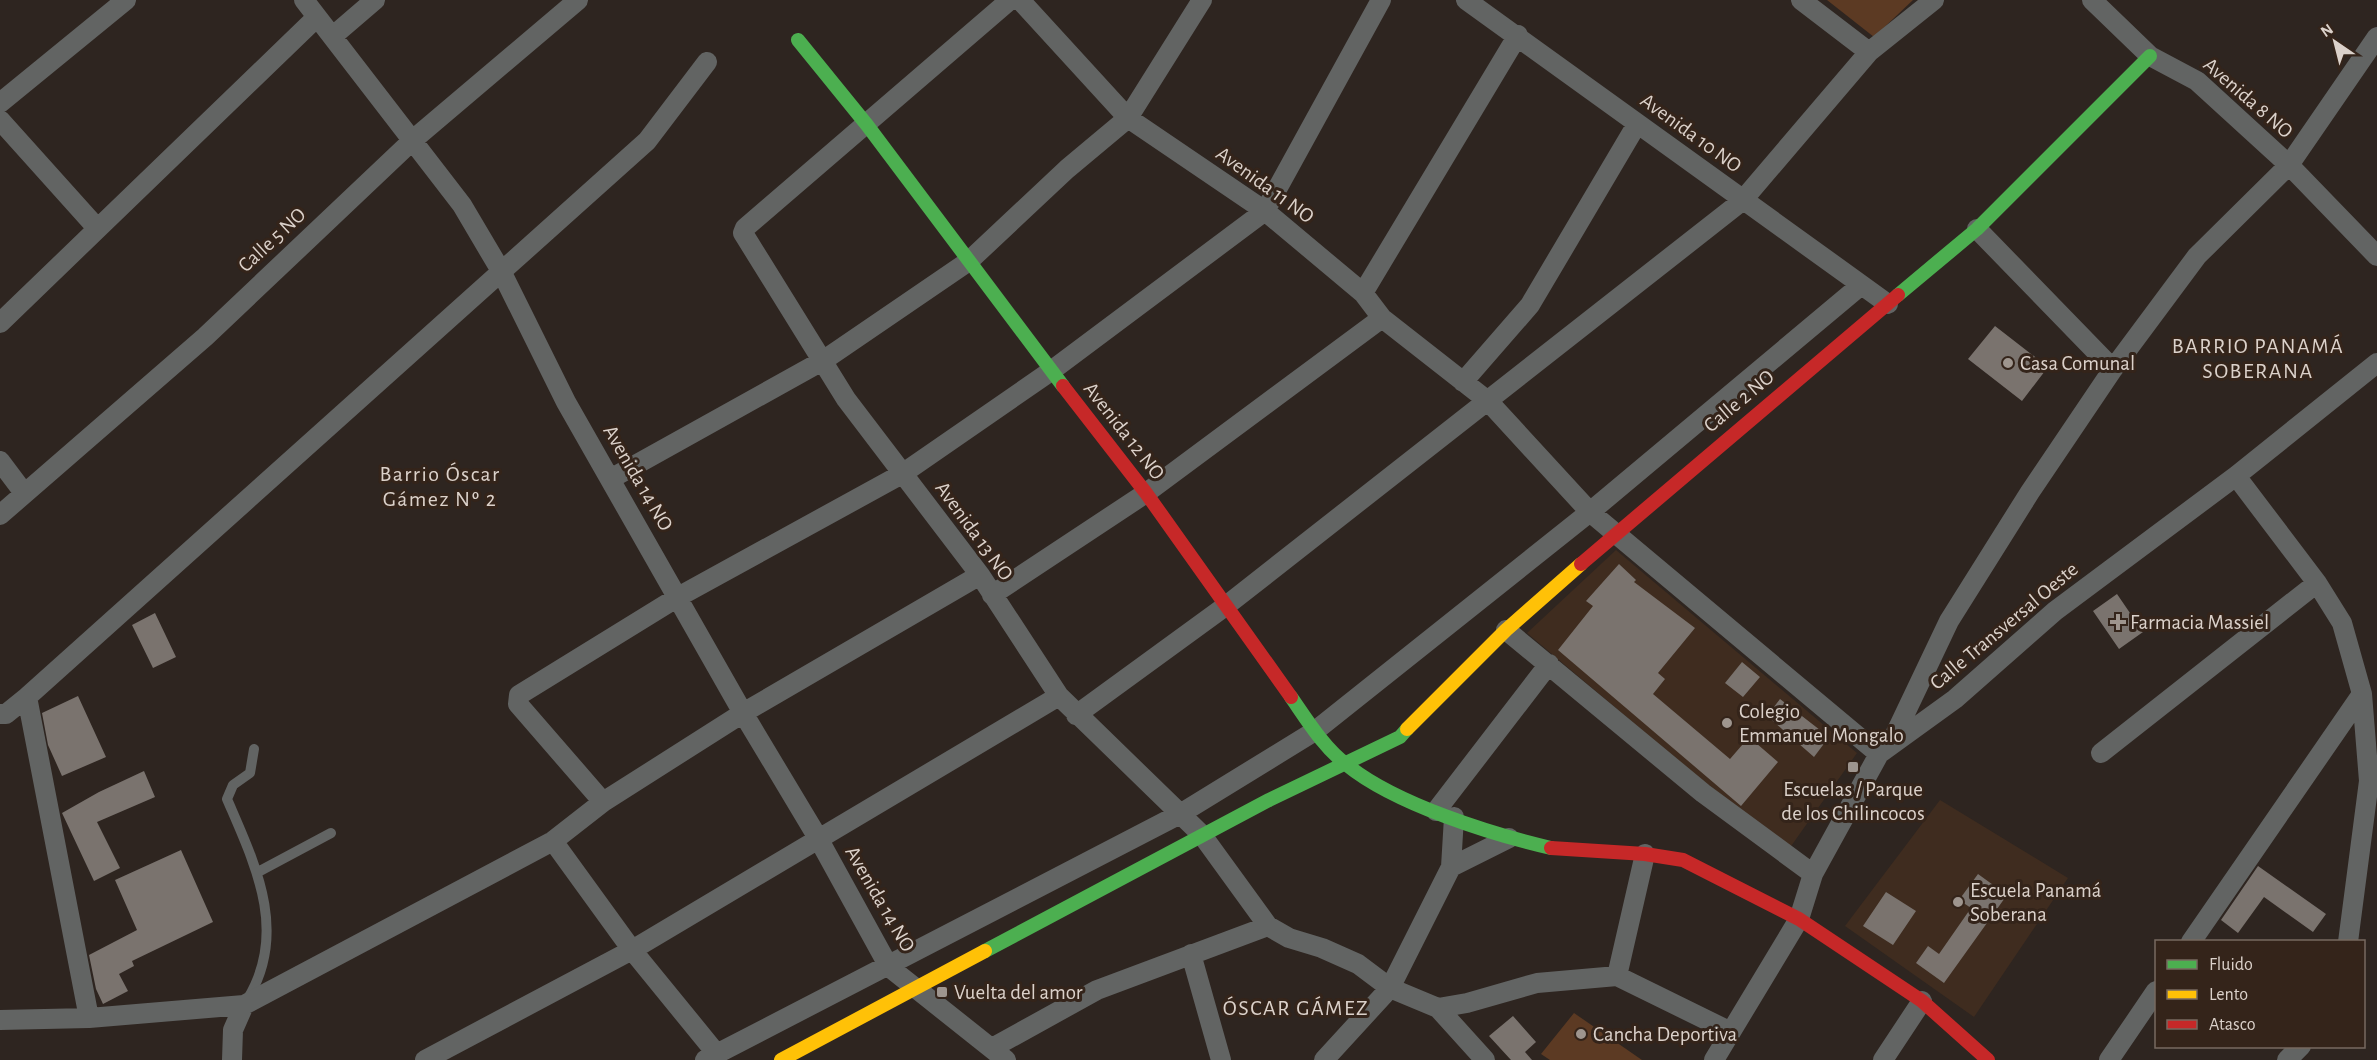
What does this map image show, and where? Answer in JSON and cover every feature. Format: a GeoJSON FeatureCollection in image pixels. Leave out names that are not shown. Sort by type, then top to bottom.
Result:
{"type":"FeatureCollection","features":[{"type":"Feature","properties":{"kind":"street"},"geometry":{"type":"LineString","coordinates":[[0,104],[126,0]]}},
{"type":"Feature","properties":{"kind":"street","name":"Avenida 14 NO"},"geometry":{"type":"LineString","coordinates":[[304,0],[414,139],[462,205],[501,271],[566,402],[612,478],[743,713],[818,838],[889,967],[999,1054]]}},
{"type":"Feature","properties":{"kind":"street"},"geometry":{"type":"LineString","coordinates":[[333,36],[375,0]]}},
{"type":"Feature","properties":{"kind":"street","name":"Calle 5 NO"},"geometry":{"type":"LineString","coordinates":[[0,515],[205,337],[414,139],[578,0]]}},
{"type":"Feature","properties":{"kind":"street"},"geometry":{"type":"LineString","coordinates":[[867,125],[1010,0]]}},
{"type":"Feature","properties":{"kind":"street","name":"Avenida 11 NO"},"geometry":{"type":"LineString","coordinates":[[1020,0],[1128,118],[1265,211],[1363,293],[1382,318],[1488,401],[1590,512],[1884,750]]}},
{"type":"Feature","properties":{"kind":"street"},"geometry":{"type":"LineString","coordinates":[[612,478],[824,360],[969,261],[1066,169],[1128,118],[1202,0]]}},
{"type":"Feature","properties":{"kind":"street"},"geometry":{"type":"LineString","coordinates":[[603,802],[517,700],[519,695],[678,597],[902,474],[1051,371],[1265,211],[1381,0]]}},
{"type":"Feature","properties":{"kind":"street","name":"Avenida 10 NO"},"geometry":{"type":"LineString","coordinates":[[1466,0],[1518,35],[1742,201],[1888,304]]}},
{"type":"Feature","properties":{"kind":"street"},"geometry":{"type":"LineString","coordinates":[[1801,0],[1869,52]]}},
{"type":"Feature","properties":{"kind":"street"},"geometry":{"type":"LineString","coordinates":[[1076,715],[1227,605],[1742,201],[1869,52],[1934,0]]}},
{"type":"Feature","properties":{"kind":"street","name":"Avenida 8 NO"},"geometry":{"type":"LineString","coordinates":[[2092,0],[2150,56],[2197,81],[2289,165],[2377,256]]}},
{"type":"Feature","properties":{"kind":"street"},"geometry":{"type":"LineString","coordinates":[[0,323],[317,16]]}},
{"type":"Feature","properties":{"kind":"street"},"geometry":{"type":"LineString","coordinates":[[1363,293],[1518,35]]}},
{"type":"Feature","properties":{"kind":"street"},"geometry":{"type":"LineString","coordinates":[[1884,750],[1949,621],[2113,369],[2197,256],[2289,165],[2377,37]]}},
{"type":"Feature","properties":{"kind":"street","name":"Avenida 12 NO"},"geometry":{"type":"LineString","coordinates":[[798,40],[867,125],[1051,371],[1146,493],[1315,730],[1346,765],[1394,795],[1509,838],[1554,849],[1645,854],[1683,860],[1799,919],[1922,1002],[1988,1060]]}},
{"type":"Feature","properties":{"kind":"street","name":"Calle 2 NO"},"geometry":{"type":"LineString","coordinates":[[781,1060],[1269,800],[1346,765],[1400,737],[1506,630],[1615,533],[1977,229],[2150,56]]}},
{"type":"Feature","properties":{"kind":"street"},"geometry":{"type":"LineString","coordinates":[[0,714],[6,714],[27,698],[647,141],[707,62]]}},
{"type":"Feature","properties":{"kind":"street"},"geometry":{"type":"LineString","coordinates":[[0,120],[97,228]]}},
{"type":"Feature","properties":{"kind":"street"},"geometry":{"type":"LineString","coordinates":[[1463,382],[1530,305],[1637,124]]}},
{"type":"Feature","properties":{"kind":"street","name":"Avenida 13 NO"},"geometry":{"type":"LineString","coordinates":[[867,125],[745,228],[746,239],[824,360],[846,399],[980,575],[1059,696],[1202,835],[1268,926]]}},
{"type":"Feature","properties":{"kind":"street"},"geometry":{"type":"LineString","coordinates":[[1977,229],[2113,369]]}},
{"type":"Feature","properties":{"kind":"street"},"geometry":{"type":"LineString","coordinates":[[553,841],[711,1057],[889,967],[1180,814],[1315,730],[1590,512],[1860,286]]}},
{"type":"Feature","properties":{"kind":"street"},"geometry":{"type":"LineString","coordinates":[[992,595],[1146,493],[1382,318]]}},
{"type":"Feature","properties":{"kind":"street","name":"Calle Transversal Oeste"},"geometry":{"type":"LineString","coordinates":[[1714,1060],[1799,919],[1813,874],[1884,750],[1955,699],[2055,611],[2236,476],[2377,363]]}},
{"type":"Feature","properties":{"kind":"street"},"geometry":{"type":"LineString","coordinates":[[0,461],[24,493]]}},
{"type":"Feature","properties":{"kind":"street"},"geometry":{"type":"LineString","coordinates":[[2236,476],[2317,583],[2342,623],[2362,694],[2369,781],[2348,940]]}},
{"type":"Feature","properties":{"kind":"street"},"geometry":{"type":"LineString","coordinates":[[0,1020],[89,1018],[244,1005],[553,841],[603,802],[743,713],[980,575]]}},
{"type":"Feature","properties":{"kind":"street"},"geometry":{"type":"LineString","coordinates":[[2101,753],[2317,583]]}},
{"type":"Feature","properties":{"kind":"street"},"geometry":{"type":"LineString","coordinates":[[1506,630],[1702,792],[1813,874]]}},
{"type":"Feature","properties":{"kind":"street"},"geometry":{"type":"LineString","coordinates":[[1324,1060],[1390,988],[1451,867],[1445,814],[1549,664]]}},
{"type":"Feature","properties":{"kind":"street"},"geometry":{"type":"LineString","coordinates":[[2192,940],[2362,694]]}},
{"type":"Feature","properties":{"kind":"street"},"geometry":{"type":"LineString","coordinates":[[425,1060],[632,950],[1059,696]]}},
{"type":"Feature","properties":{"kind":"street"},"geometry":{"type":"LineString","coordinates":[[27,698],[89,1018]]}},
{"type":"Feature","properties":{"kind":"street"},"geometry":{"type":"LineString","coordinates":[[1451,867],[1509,838]]}},
{"type":"Feature","properties":{"kind":"street"},"geometry":{"type":"LineString","coordinates":[[1617,976],[1645,854]]}},
{"type":"Feature","properties":{"kind":"street"},"geometry":{"type":"LineString","coordinates":[[999,1054],[1097,990],[1268,926],[1289,938],[1322,948],[1358,964],[1390,988],[1438,1008],[1485,1060]]}},
{"type":"Feature","properties":{"kind":"street"},"geometry":{"type":"LineString","coordinates":[[1191,954],[1221,1060]]}},
{"type":"Feature","properties":{"kind":"street"},"geometry":{"type":"LineString","coordinates":[[1438,1008],[1467,1003],[1537,983],[1617,976],[1731,1032]]}},
{"type":"Feature","properties":{"kind":"street"},"geometry":{"type":"LineString","coordinates":[[2109,1060],[2155,994]]}},
{"type":"Feature","properties":{"kind":"street"},"geometry":{"type":"LineString","coordinates":[[1882,1060],[1922,1002]]}},
{"type":"Feature","properties":{"kind":"street"},"geometry":{"type":"LineString","coordinates":[[232,1060],[233,1030],[244,1005]]}},
{"type":"Feature","properties":{"kind":"street"},"geometry":{"type":"LineString","coordinates":[[2287,1060],[2300,1048]]}},
{"type":"Feature","properties":{"kind":"lane"},"geometry":{"type":"LineString","coordinates":[[244,1005],[261,978],[266,955],[266,907],[258,872],[227,799],[233,785],[250,773],[254,749]]}},
{"type":"Feature","properties":{"kind":"lane"},"geometry":{"type":"LineString","coordinates":[[258,872],[331,833]]}},
{"type":"Feature","properties":{"kind":"shaded area"},"geometry":{"type":"Polygon","coordinates":[[[1827,0],[1913,0],[1874,37],[1827,0]]]}},
{"type":"Feature","properties":{"kind":"shaded area","name":"Colegio Emmanuel Mongalo"},"geometry":{"type":"Polygon","coordinates":[[[1616,550],[1857,753],[1789,849],[1681,763],[1527,633],[1616,550]]]}},
{"type":"Feature","properties":{"kind":"shaded area","name":"Escuela Panamá Soberana"},"geometry":{"type":"Polygon","coordinates":[[[1940,800],[2068,878],[1974,1017],[1845,926],[1940,800]]]}},
{"type":"Feature","properties":{"kind":"shaded area","name":"Cancha Deportiva"},"geometry":{"type":"Polygon","coordinates":[[[1574,1013],[1642,1060],[1550,1060],[1541,1054],[1574,1013]]]}},
{"type":"Feature","properties":{"kind":"building","name":"Casa Comunal"},"geometry":{"type":"Polygon","coordinates":[[[1995,326],[2048,367],[2022,401],[1968,359],[1995,326]]]}},
{"type":"Feature","properties":{"kind":"building"},"geometry":{"type":"Polygon","coordinates":[[[1619,564],[1636,580],[1634,582],[1695,628],[1658,673],[1665,679],[1653,694],[1730,759],[1749,737],[1778,762],[1741,806],[1558,650],[1593,606],[1586,601],[1619,564]]]}},
{"type":"Feature","properties":{"kind":"building","name":"Farmacia Massiel"},"geometry":{"type":"Polygon","coordinates":[[[2117,594],[2143,632],[2119,649],[2093,611],[2117,594]]]}},
{"type":"Feature","properties":{"kind":"building"},"geometry":{"type":"Polygon","coordinates":[[[155,613],[176,657],[153,668],[132,625],[155,613]]]}},
{"type":"Feature","properties":{"kind":"building"},"geometry":{"type":"Polygon","coordinates":[[[1742,662],[1760,677],[1743,697],[1725,683],[1742,662]]]}},
{"type":"Feature","properties":{"kind":"building"},"geometry":{"type":"Polygon","coordinates":[[[78,696],[106,757],[62,776],[48,745],[42,713],[78,696]]]}},
{"type":"Feature","properties":{"kind":"building"},"geometry":{"type":"Polygon","coordinates":[[[1780,699],[1829,737],[1814,757],[1767,716],[1780,699]]]}},
{"type":"Feature","properties":{"kind":"building"},"geometry":{"type":"Polygon","coordinates":[[[144,771],[155,797],[97,822],[120,868],[94,881],[62,813],[99,792],[144,771]]]}},
{"type":"Feature","properties":{"kind":"building"},"geometry":{"type":"Polygon","coordinates":[[[181,850],[213,922],[132,961],[134,966],[119,974],[128,991],[103,1004],[96,989],[89,955],[137,930],[115,880],[181,850]]]}},
{"type":"Feature","properties":{"kind":"building"},"geometry":{"type":"Polygon","coordinates":[[[2258,866],[2326,914],[2313,932],[2264,897],[2238,933],[2221,920],[2258,866]]]}},
{"type":"Feature","properties":{"kind":"building"},"geometry":{"type":"Polygon","coordinates":[[[1978,874],[2007,895],[1944,983],[1916,963],[1928,946],[1939,954],[1971,908],[1959,900],[1978,874]]]}},
{"type":"Feature","properties":{"kind":"building"},"geometry":{"type":"Polygon","coordinates":[[[1886,892],[1916,911],[1893,945],[1863,926],[1886,892]]]}},
{"type":"Feature","properties":{"kind":"building"},"geometry":{"type":"Polygon","coordinates":[[[1513,1016],[1536,1042],[1525,1052],[1532,1060],[1511,1060],[1489,1036],[1513,1016]]]}},
{"type":"Feature","properties":{"kind":"traffic: fast"},"geometry":{"type":"LineString","coordinates":[[798,40],[867,125],[1063,386]]}},
{"type":"Feature","properties":{"kind":"traffic: fast"},"geometry":{"type":"LineString","coordinates":[[1898,295],[1977,229],[2150,56]]}},
{"type":"Feature","properties":{"kind":"traffic: fast"},"geometry":{"type":"LineString","coordinates":[[1291,697],[1331,750],[1367,779],[1444,816],[1501,835],[1551,848]]}},
{"type":"Feature","properties":{"kind":"traffic: fast"},"geometry":{"type":"LineString","coordinates":[[985,951],[1269,800],[1400,737],[1407,729]]}},
{"type":"Feature","properties":{"kind":"traffic: slow"},"geometry":{"type":"LineString","coordinates":[[1407,729],[1506,630],[1581,564]]}},
{"type":"Feature","properties":{"kind":"traffic: slow"},"geometry":{"type":"LineString","coordinates":[[781,1060],[985,951]]}},
{"type":"Feature","properties":{"kind":"traffic: jam"},"geometry":{"type":"LineString","coordinates":[[1581,564],[1898,295]]}},
{"type":"Feature","properties":{"kind":"traffic: jam"},"geometry":{"type":"LineString","coordinates":[[1063,386],[1146,493],[1291,697]]}},
{"type":"Feature","properties":{"kind":"traffic: jam"},"geometry":{"type":"LineString","coordinates":[[1551,848],[1645,854],[1683,860],[1799,919],[1922,1001],[1988,1060]]}},
{"type":"Feature","properties":{"kind":"place","name":"Casa Comunal"},"geometry":{"type":"Point","coordinates":[2008,363]}},
{"type":"Feature","properties":{"kind":"place","name":"Farmacia Massiel"},"geometry":{"type":"Point","coordinates":[2118,622]}},
{"type":"Feature","properties":{"kind":"place","name":"Colegio Emmanuel Mongalo"},"geometry":{"type":"Point","coordinates":[1727,723]}},
{"type":"Feature","properties":{"kind":"place","name":"Escuelas / Parque de los Chilincocos"},"geometry":{"type":"Point","coordinates":[1853,767]}},
{"type":"Feature","properties":{"kind":"place","name":"Escuela Panamá Soberana"},"geometry":{"type":"Point","coordinates":[1958,902]}},
{"type":"Feature","properties":{"kind":"place","name":"Vuelta del amor"},"geometry":{"type":"Point","coordinates":[942,992]}},
{"type":"Feature","properties":{"kind":"place","name":"Cancha Deportiva"},"geometry":{"type":"Point","coordinates":[1581,1034]}},
{"type":"Feature","properties":{"kind":"district","name":"BARRIO PANAMÁ SOBERANA"},"geometry":{"type":"Point","coordinates":[2258,358]}},
{"type":"Feature","properties":{"kind":"district","name":"Barrio Óscar Gámez Nº 2"},"geometry":{"type":"Point","coordinates":[440,486]}},
{"type":"Feature","properties":{"kind":"district","name":"ÓSCAR GÁMEZ"},"geometry":{"type":"Point","coordinates":[1296,1008]}}]}
